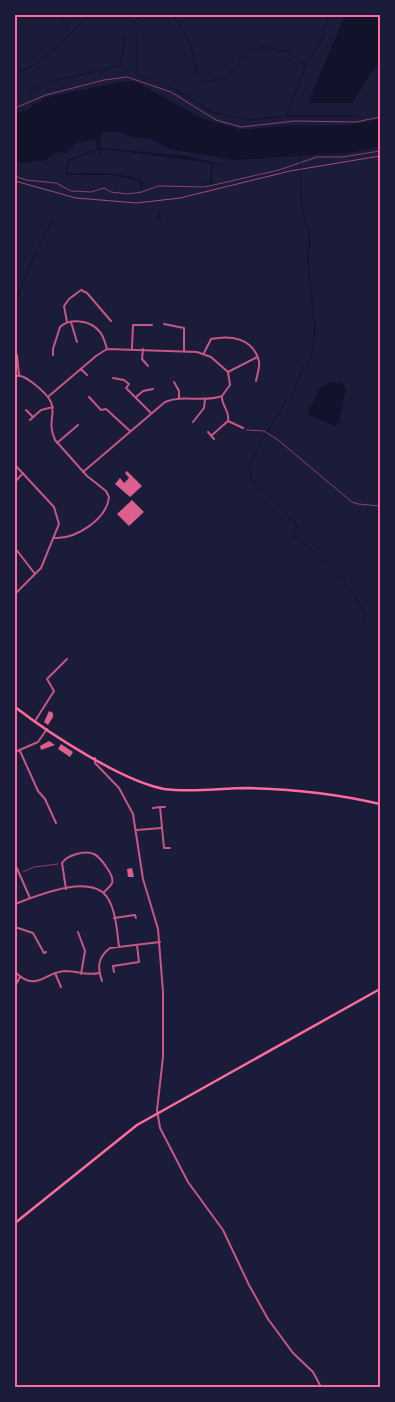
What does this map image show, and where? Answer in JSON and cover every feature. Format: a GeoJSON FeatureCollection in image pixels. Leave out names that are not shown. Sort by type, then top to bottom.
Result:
{"type":"FeatureCollection","features":[{"type":"Feature","properties":{"kind":"main road"},"geometry":{"type":"LineString","coordinates":[[15,707],[95,758],[138,780],[166,789],[268,789],[355,799],[380,804]]}},
{"type":"Feature","properties":{"kind":"main road"},"geometry":{"type":"LineString","coordinates":[[15,1223],[131,1130],[380,989]]}},
{"type":"Feature","properties":{"kind":"street"},"geometry":{"type":"LineString","coordinates":[[77,342],[64,306],[69,298],[81,290],[87,293],[111,321]]}},
{"type":"Feature","properties":{"kind":"street"},"geometry":{"type":"LineString","coordinates":[[53,355],[52,349],[57,332],[69,322],[84,322],[96,327],[101,332],[108,349]]}},
{"type":"Feature","properties":{"kind":"street"},"geometry":{"type":"LineString","coordinates":[[164,324],[184,328],[184,351]]}},
{"type":"Feature","properties":{"kind":"street"},"geometry":{"type":"LineString","coordinates":[[132,348],[133,325],[152,325]]}},
{"type":"Feature","properties":{"kind":"street"},"geometry":{"type":"LineString","coordinates":[[204,353],[211,340],[233,336],[250,345],[259,362],[256,381]]}},
{"type":"Feature","properties":{"kind":"street"},"geometry":{"type":"LineString","coordinates":[[49,396],[108,349],[132,348],[204,353],[228,372],[230,385],[222,396],[228,414],[228,421],[211,436]]}},
{"type":"Feature","properties":{"kind":"street"},"geometry":{"type":"LineString","coordinates":[[143,349],[142,359],[148,366]]}},
{"type":"Feature","properties":{"kind":"street"},"geometry":{"type":"LineString","coordinates":[[17,355],[19,375]]}},
{"type":"Feature","properties":{"kind":"street"},"geometry":{"type":"LineString","coordinates":[[228,372],[257,357]]}},
{"type":"Feature","properties":{"kind":"street"},"geometry":{"type":"LineString","coordinates":[[81,369],[87,375]]}},
{"type":"Feature","properties":{"kind":"street"},"geometry":{"type":"LineString","coordinates":[[15,376],[19,375],[26,378],[49,396],[53,407],[52,433],[57,443],[83,472],[106,491],[109,497],[107,506],[80,533],[68,537],[55,538]]}},
{"type":"Feature","properties":{"kind":"street"},"geometry":{"type":"LineString","coordinates":[[113,378],[124,380],[129,384],[126,388],[151,413]]}},
{"type":"Feature","properties":{"kind":"street"},"geometry":{"type":"LineString","coordinates":[[174,382],[179,391],[179,398]]}},
{"type":"Feature","properties":{"kind":"street"},"geometry":{"type":"LineString","coordinates":[[136,397],[145,390],[153,389]]}},
{"type":"Feature","properties":{"kind":"street"},"geometry":{"type":"LineString","coordinates":[[83,472],[165,402],[179,398],[205,399],[222,396]]}},
{"type":"Feature","properties":{"kind":"street"},"geometry":{"type":"LineString","coordinates":[[90,397],[100,410],[106,409],[130,431]]}},
{"type":"Feature","properties":{"kind":"street"},"geometry":{"type":"LineString","coordinates":[[193,422],[204,408],[205,399]]}},
{"type":"Feature","properties":{"kind":"street"},"geometry":{"type":"LineString","coordinates":[[30,420],[41,410],[53,407]]}},
{"type":"Feature","properties":{"kind":"street"},"geometry":{"type":"LineString","coordinates":[[26,410],[33,417]]}},
{"type":"Feature","properties":{"kind":"street"},"geometry":{"type":"LineString","coordinates":[[228,421],[243,428]]}},
{"type":"Feature","properties":{"kind":"street"},"geometry":{"type":"LineString","coordinates":[[57,443],[78,425]]}},
{"type":"Feature","properties":{"kind":"street"},"geometry":{"type":"LineString","coordinates":[[208,432],[214,439]]}},
{"type":"Feature","properties":{"kind":"street"},"geometry":{"type":"LineString","coordinates":[[15,464],[55,509],[59,524],[43,565],[15,594]]}},
{"type":"Feature","properties":{"kind":"street"},"geometry":{"type":"LineString","coordinates":[[15,482],[23,473]]}},
{"type":"Feature","properties":{"kind":"street"},"geometry":{"type":"LineString","coordinates":[[15,548],[35,574]]}},
{"type":"Feature","properties":{"kind":"street"},"geometry":{"type":"LineString","coordinates":[[35,721],[54,691],[46,679],[66,659]]}},
{"type":"Feature","properties":{"kind":"street"},"geometry":{"type":"LineString","coordinates":[[15,752],[38,742],[47,729]]}},
{"type":"Feature","properties":{"kind":"street"},"geometry":{"type":"LineString","coordinates":[[20,751],[38,791],[45,799],[56,822]]}},
{"type":"Feature","properties":{"kind":"street"},"geometry":{"type":"LineString","coordinates":[[95,758],[95,763],[116,783],[126,798],[133,814],[144,879],[156,919],[160,942],[163,992],[163,1057],[157,1115],[160,1128],[178,1165],[223,1230],[260,1304],[284,1342],[313,1372],[321,1387]]}},
{"type":"Feature","properties":{"kind":"street"},"geometry":{"type":"LineString","coordinates":[[160,807],[164,848]]}},
{"type":"Feature","properties":{"kind":"street"},"geometry":{"type":"LineString","coordinates":[[153,808],[165,807]]}},
{"type":"Feature","properties":{"kind":"street"},"geometry":{"type":"LineString","coordinates":[[50,821],[54,819]]}},
{"type":"Feature","properties":{"kind":"street"},"geometry":{"type":"LineString","coordinates":[[136,830],[161,828]]}},
{"type":"Feature","properties":{"kind":"street"},"geometry":{"type":"LineString","coordinates":[[160,849],[170,848]]}},
{"type":"Feature","properties":{"kind":"street"},"geometry":{"type":"LineString","coordinates":[[66,889],[62,863],[66,858],[88,852],[95,854],[112,878],[111,885],[103,893]]}},
{"type":"Feature","properties":{"kind":"street"},"geometry":{"type":"LineString","coordinates":[[15,864],[30,898]]}},
{"type":"Feature","properties":{"kind":"street"},"geometry":{"type":"LineString","coordinates":[[15,904],[30,898],[89,885],[103,893],[110,902],[119,947]]}},
{"type":"Feature","properties":{"kind":"street"},"geometry":{"type":"LineString","coordinates":[[114,918],[135,915],[136,918]]}},
{"type":"Feature","properties":{"kind":"street"},"geometry":{"type":"LineString","coordinates":[[15,927],[33,933],[44,953],[46,952]]}},
{"type":"Feature","properties":{"kind":"street"},"geometry":{"type":"LineString","coordinates":[[78,932],[85,951],[81,974]]}},
{"type":"Feature","properties":{"kind":"street"},"geometry":{"type":"LineString","coordinates":[[102,981],[99,974],[101,957],[110,948],[160,942]]}},
{"type":"Feature","properties":{"kind":"street"},"geometry":{"type":"LineString","coordinates":[[114,972],[113,966],[139,962],[137,944]]}},
{"type":"Feature","properties":{"kind":"street"},"geometry":{"type":"LineString","coordinates":[[15,972],[20,977],[38,981],[55,973],[66,971],[81,974],[99,974]]}},
{"type":"Feature","properties":{"kind":"street"},"geometry":{"type":"LineString","coordinates":[[55,973],[61,987]]}},
{"type":"Feature","properties":{"kind":"street"},"geometry":{"type":"LineString","coordinates":[[15,986],[20,977]]}},
{"type":"Feature","properties":{"kind":"path"},"geometry":{"type":"LineString","coordinates":[[15,108],[46,96],[104,80],[127,77],[171,92],[216,120],[241,127],[295,121],[356,122],[380,118]]}},
{"type":"Feature","properties":{"kind":"path"},"geometry":{"type":"LineString","coordinates":[[15,176],[26,180],[56,183],[71,192],[90,192],[104,188],[111,192],[128,194],[142,192],[158,186],[190,188],[215,186],[292,166],[317,157],[343,157],[380,151]]}},
{"type":"Feature","properties":{"kind":"path"},"geometry":{"type":"LineString","coordinates":[[247,430],[269,433],[352,502],[380,506]]}},
{"type":"Feature","properties":{"kind":"path"},"geometry":{"type":"LineString","coordinates":[[21,874],[34,866],[62,863]]}},
{"type":"Feature","properties":{"kind":"shaded area"},"geometry":{"type":"Polygon","coordinates":[[[345,15],[380,15],[380,67],[373,70],[352,103],[308,103],[345,15]]]}},
{"type":"Feature","properties":{"kind":"shaded area"},"geometry":{"type":"Polygon","coordinates":[[[126,81],[135,81],[203,119],[242,130],[290,125],[349,125],[380,119],[380,147],[346,153],[234,160],[169,149],[149,138],[135,138],[119,132],[105,132],[100,136],[101,148],[187,156],[231,167],[213,164],[211,181],[214,185],[192,178],[210,183],[211,163],[105,149],[100,150],[103,160],[98,150],[69,161],[67,171],[69,174],[117,174],[136,178],[144,182],[140,190],[140,181],[114,175],[66,175],[68,160],[97,149],[96,138],[75,144],[66,153],[55,153],[47,160],[23,163],[15,160],[15,114],[30,109],[33,104],[39,103],[43,98],[126,81]]]}},
{"type":"Feature","properties":{"kind":"shaded area"},"geometry":{"type":"Polygon","coordinates":[[[330,382],[341,382],[346,387],[339,422],[335,426],[307,414],[320,388],[330,382]]]}},
{"type":"Feature","properties":{"kind":"building"},"geometry":{"type":"Polygon","coordinates":[[[127,471],[142,486],[130,497],[115,484],[120,478],[124,483],[129,478],[125,473],[127,471]]]}},
{"type":"Feature","properties":{"kind":"building"},"geometry":{"type":"Polygon","coordinates":[[[132,500],[144,512],[129,526],[117,514],[132,500]]]}},
{"type":"Feature","properties":{"kind":"building"},"geometry":{"type":"Polygon","coordinates":[[[49,711],[53,713],[53,717],[48,725],[44,722],[49,711]]]}},
{"type":"Feature","properties":{"kind":"building"},"geometry":{"type":"Polygon","coordinates":[[[49,741],[55,745],[41,750],[40,746],[49,741]]]}},
{"type":"Feature","properties":{"kind":"building"},"geometry":{"type":"Polygon","coordinates":[[[61,744],[73,752],[70,757],[58,749],[61,744]]]}},
{"type":"Feature","properties":{"kind":"building"},"geometry":{"type":"Polygon","coordinates":[[[132,868],[134,877],[128,877],[127,869],[132,868]]]}},
{"type":"Feature","properties":{"kind":"waterway"},"geometry":{"type":"LineString","coordinates":[[59,15],[70,32]]}},
{"type":"Feature","properties":{"kind":"waterway"},"geometry":{"type":"LineString","coordinates":[[15,73],[26,69],[46,56],[90,15]]}},
{"type":"Feature","properties":{"kind":"waterway"},"geometry":{"type":"LineString","coordinates":[[130,27],[140,15]]}},
{"type":"Feature","properties":{"kind":"waterway"},"geometry":{"type":"LineString","coordinates":[[172,15],[189,43],[196,74],[205,82],[227,77],[248,51],[263,47],[288,52],[306,65],[286,116],[359,116]]}},
{"type":"Feature","properties":{"kind":"waterway"},"geometry":{"type":"LineString","coordinates":[[307,64],[322,38],[328,15]]}},
{"type":"Feature","properties":{"kind":"waterway"},"geometry":{"type":"LineString","coordinates":[[29,93],[49,82],[120,66],[125,35]]}},
{"type":"Feature","properties":{"kind":"waterway"},"geometry":{"type":"LineString","coordinates":[[137,38],[137,75],[151,79]]}},
{"type":"Feature","properties":{"kind":"waterway"},"geometry":{"type":"LineString","coordinates":[[168,85],[214,113],[251,120],[286,116]]}},
{"type":"Feature","properties":{"kind":"waterway"},"geometry":{"type":"LineString","coordinates":[[300,156],[302,210],[310,236],[308,259],[315,329],[313,349],[309,362],[304,366],[290,399],[286,401],[251,459],[249,468],[252,483],[257,484],[297,525],[292,534],[325,562],[346,584],[362,609],[366,622]]}},
{"type":"Feature","properties":{"kind":"waterway"},"geometry":{"type":"LineString","coordinates":[[159,210],[160,221]]}},
{"type":"Feature","properties":{"kind":"waterway"},"geometry":{"type":"LineString","coordinates":[[39,246],[53,221]]}},
{"type":"Feature","properties":{"kind":"waterway"},"geometry":{"type":"LineString","coordinates":[[18,295],[36,252]]}},
{"type":"Feature","properties":{"kind":"railway"},"geometry":{"type":"LineString","coordinates":[[15,181],[76,198],[137,203],[180,198],[290,171],[380,156]]}}]}
